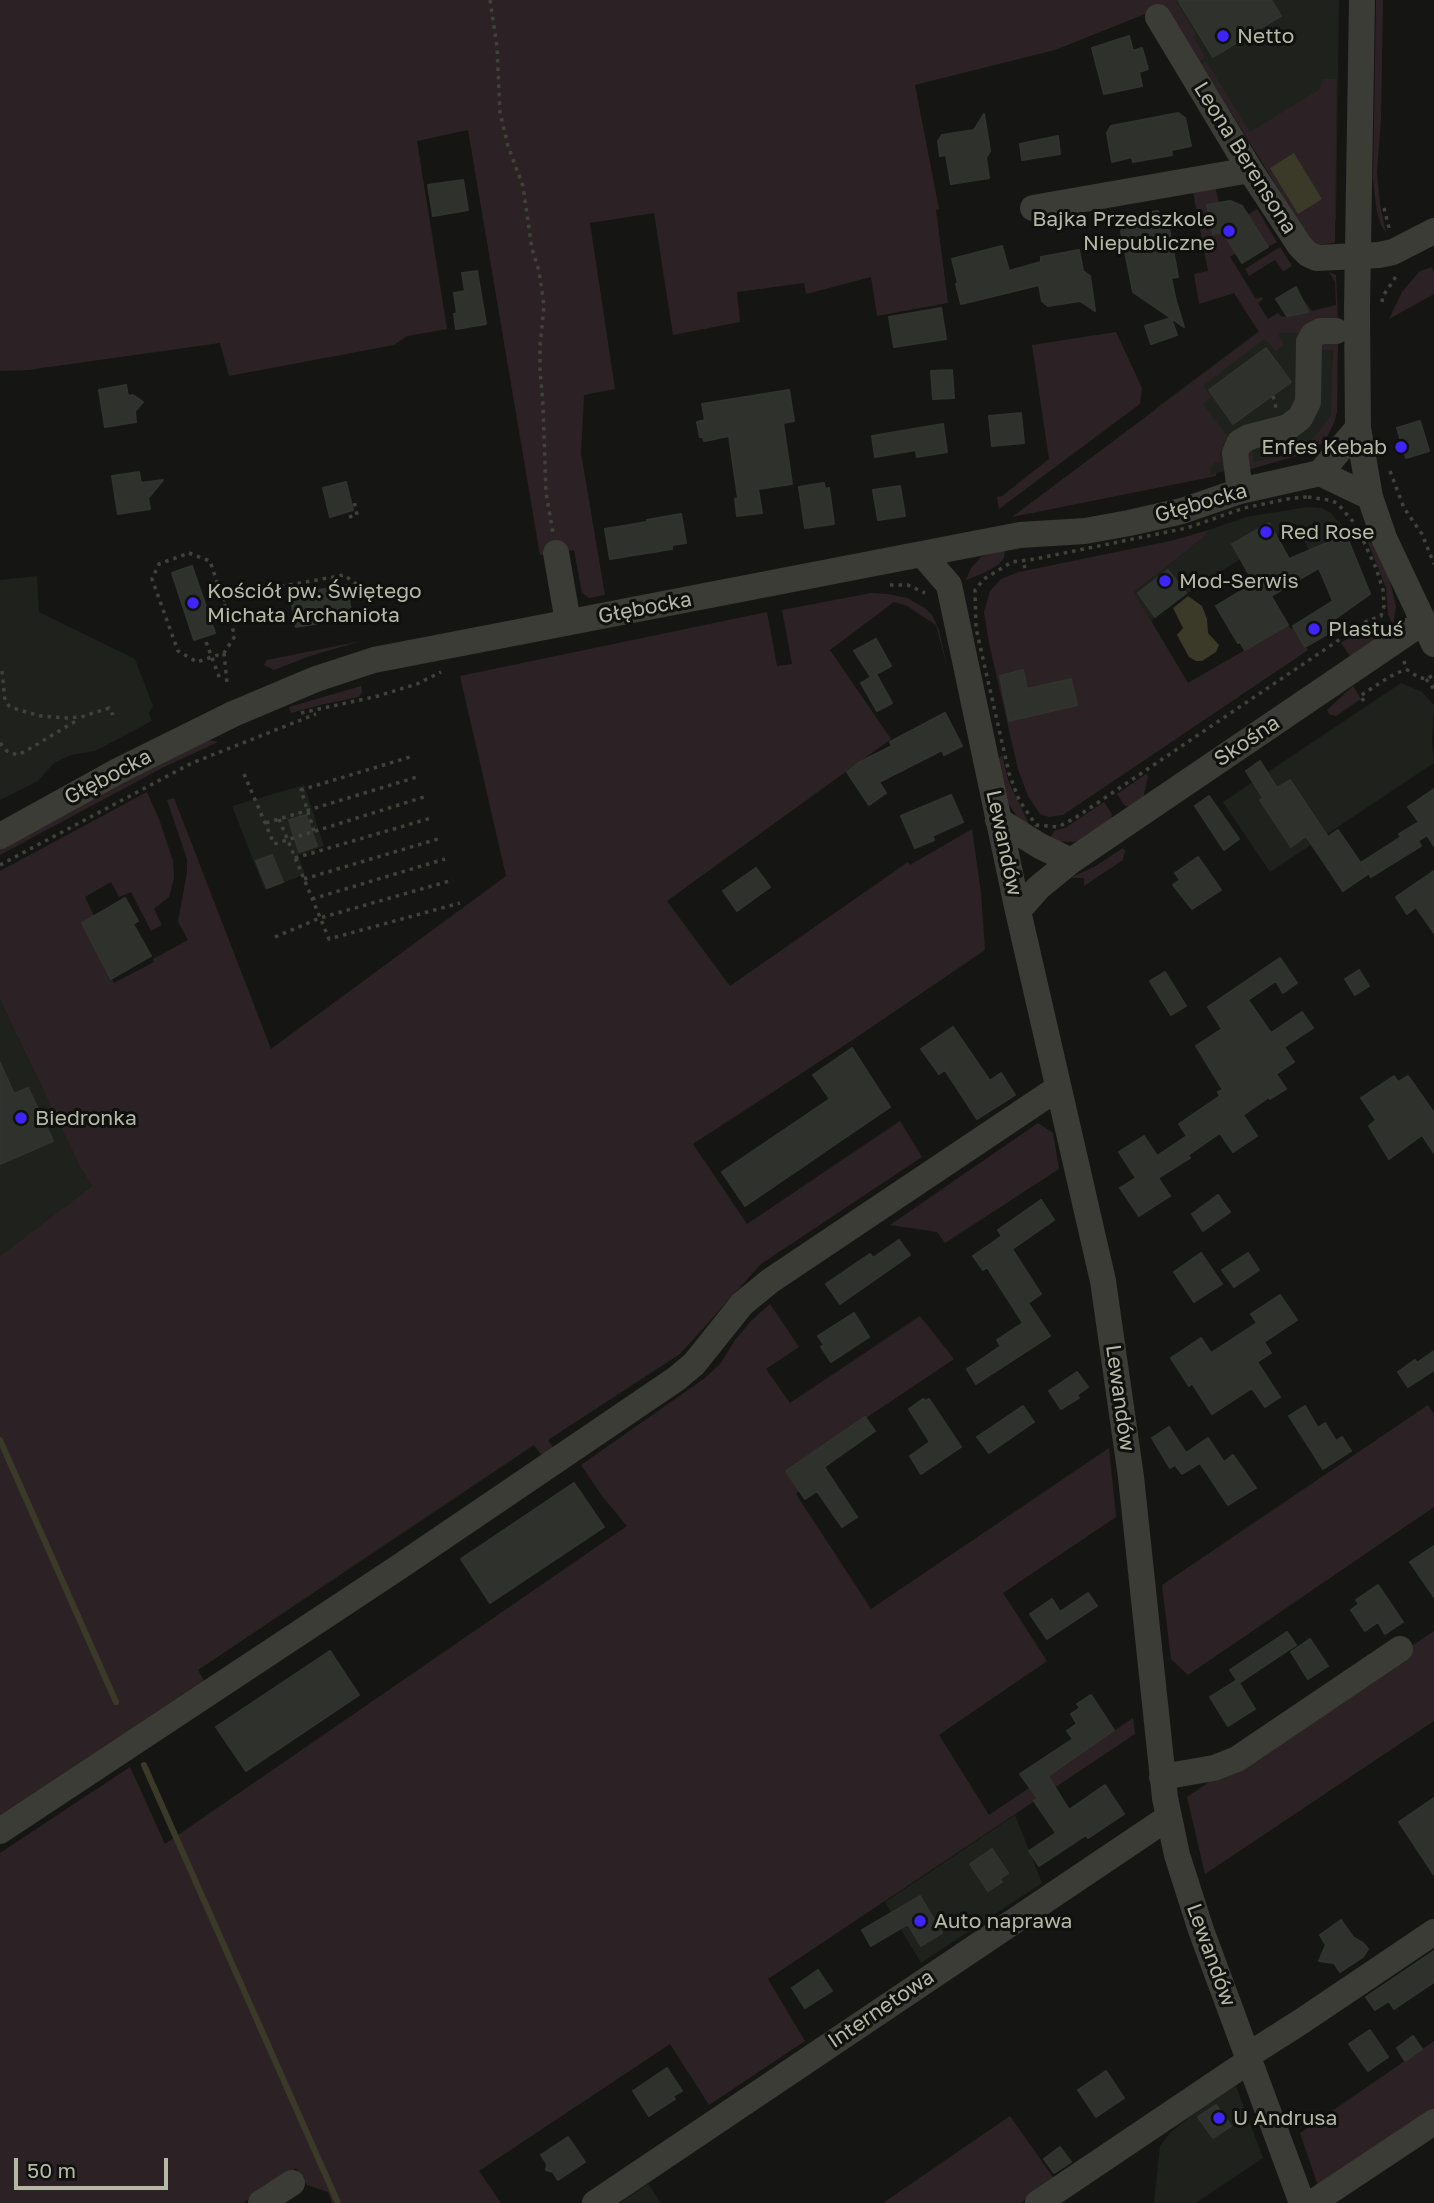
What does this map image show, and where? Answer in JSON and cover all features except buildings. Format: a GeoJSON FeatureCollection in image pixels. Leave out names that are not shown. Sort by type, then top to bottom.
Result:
{"type":"FeatureCollection","features":[{"type":"Feature","properties":{"kind":"street"},"geometry":{"type":"LineString","coordinates":[[1362,0],[1358,428],[1370,497],[1384,538],[1429,633]]}},
{"type":"Feature","properties":{"kind":"street","name":"Leona Berensona"},"geometry":{"type":"LineString","coordinates":[[1158,17],[1250,170],[1300,246],[1317,258],[1358,257]]}},
{"type":"Feature","properties":{"kind":"street"},"geometry":{"type":"LineString","coordinates":[[1033,208],[1250,170]]}},
{"type":"Feature","properties":{"kind":"street"},"geometry":{"type":"LineString","coordinates":[[1358,257],[1393,252],[1434,231]]}},
{"type":"Feature","properties":{"kind":"street"},"geometry":{"type":"LineString","coordinates":[[1240,491],[1235,453],[1239,443],[1249,437],[1288,428],[1300,418],[1308,402],[1309,342],[1313,335],[1321,331],[1336,331]]}},
{"type":"Feature","properties":{"kind":"street"},"geometry":{"type":"LineString","coordinates":[[1358,428],[1320,472],[1370,497]]}},
{"type":"Feature","properties":{"kind":"street","name":"Głębocka"},"geometry":{"type":"LineString","coordinates":[[0,836],[233,714],[316,679],[390,656],[1020,535],[1085,531],[1129,523],[1182,511],[1240,491],[1320,472]]}},
{"type":"Feature","properties":{"kind":"street"},"geometry":{"type":"LineString","coordinates":[[949,585],[985,542]]}},
{"type":"Feature","properties":{"kind":"street"},"geometry":{"type":"LineString","coordinates":[[556,553],[568,622]]}},
{"type":"Feature","properties":{"kind":"street","name":"Lewandów"},"geometry":{"type":"LineString","coordinates":[[923,555],[949,585],[1018,911],[1093,1232],[1112,1340],[1137,1525],[1162,1777],[1177,1855],[1201,1930],[1304,2203]]}},
{"type":"Feature","properties":{"kind":"street","name":"Skośna"},"geometry":{"type":"LineString","coordinates":[[1018,911],[1038,888],[1072,861],[1429,633]]}},
{"type":"Feature","properties":{"kind":"street"},"geometry":{"type":"LineString","coordinates":[[998,820],[1040,846],[1072,861]]}},
{"type":"Feature","properties":{"kind":"street"},"geometry":{"type":"LineString","coordinates":[[0,1831],[116,1756],[676,1379],[694,1364],[743,1304],[770,1281],[1058,1088]]}},
{"type":"Feature","properties":{"kind":"street"},"geometry":{"type":"LineString","coordinates":[[1162,1777],[1214,1768],[1237,1759],[1400,1649]]}},
{"type":"Feature","properties":{"kind":"street","name":"Internetowa"},"geometry":{"type":"LineString","coordinates":[[595,2203],[1169,1817]]}},
{"type":"Feature","properties":{"kind":"street"},"geometry":{"type":"LineString","coordinates":[[1038,2203],[1434,1932]]}},
{"type":"Feature","properties":{"kind":"street"},"geometry":{"type":"LineString","coordinates":[[1304,2203],[1434,2122]]}},
{"type":"Feature","properties":{"kind":"street"},"geometry":{"type":"LineString","coordinates":[[261,2203],[292,2183]]}},
{"type":"Feature","properties":{"kind":"path"},"geometry":{"type":"LineString","coordinates":[[489,0],[497,47],[500,113],[508,146],[523,186],[544,306],[540,369],[547,493],[556,553]]}},
{"type":"Feature","properties":{"kind":"path"},"geometry":{"type":"LineString","coordinates":[[1380,309],[1383,296],[1399,273]]}},
{"type":"Feature","properties":{"kind":"path"},"geometry":{"type":"LineString","coordinates":[[1386,467],[1392,474],[1408,516],[1425,541],[1434,564]]}},
{"type":"Feature","properties":{"kind":"path"},"geometry":{"type":"LineString","coordinates":[[349,517],[357,515],[355,501]]}},
{"type":"Feature","properties":{"kind":"path"},"geometry":{"type":"LineString","coordinates":[[224,653],[197,662],[178,651],[152,579],[159,564],[189,553],[210,561],[235,636],[224,653],[227,683]]}},
{"type":"Feature","properties":{"kind":"path"},"geometry":{"type":"LineString","coordinates":[[223,600],[245,593],[344,575],[359,586]]}},
{"type":"Feature","properties":{"kind":"path"},"geometry":{"type":"LineString","coordinates":[[1036,825],[1051,827],[1066,824],[1367,621],[1381,616]]}},
{"type":"Feature","properties":{"kind":"path"},"geometry":{"type":"LineString","coordinates":[[206,642],[220,679]]}},
{"type":"Feature","properties":{"kind":"path"},"geometry":{"type":"LineString","coordinates":[[1402,653],[1406,669],[1426,679],[1434,689]]}},
{"type":"Feature","properties":{"kind":"path"},"geometry":{"type":"LineString","coordinates":[[1364,701],[1360,696],[1406,669]]}},
{"type":"Feature","properties":{"kind":"path"},"geometry":{"type":"LineString","coordinates":[[2,671],[5,700],[9,706],[41,716],[67,719],[81,718],[109,708],[113,715]]}},
{"type":"Feature","properties":{"kind":"path"},"geometry":{"type":"LineString","coordinates":[[1426,679],[1434,675]]}},
{"type":"Feature","properties":{"kind":"path"},"geometry":{"type":"LineString","coordinates":[[0,865],[192,763],[316,714]]}},
{"type":"Feature","properties":{"kind":"path"},"geometry":{"type":"LineString","coordinates":[[0,743],[7,751],[17,755],[81,718]]}},
{"type":"Feature","properties":{"kind":"path"},"geometry":{"type":"LineString","coordinates":[[314,831],[301,790],[410,757]]}},
{"type":"Feature","properties":{"kind":"path"},"geometry":{"type":"LineString","coordinates":[[244,774],[275,844],[424,797]]}},
{"type":"Feature","properties":{"kind":"path"},"geometry":{"type":"LineString","coordinates":[[266,823],[417,777]]}},
{"type":"Feature","properties":{"kind":"path"},"geometry":{"type":"LineString","coordinates":[[295,858],[431,818]]}},
{"type":"Feature","properties":{"kind":"path"},"geometry":{"type":"LineString","coordinates":[[279,819],[329,939],[460,903]]}},
{"type":"Feature","properties":{"kind":"path"},"geometry":{"type":"LineString","coordinates":[[304,879],[438,839]]}},
{"type":"Feature","properties":{"kind":"path"},"geometry":{"type":"LineString","coordinates":[[312,899],[445,859]]}},
{"type":"Feature","properties":{"kind":"path"},"geometry":{"type":"LineString","coordinates":[[275,937],[320,918],[453,880]]}},
{"type":"Feature","properties":{"kind":"shaded area"},"geometry":{"type":"Polygon","coordinates":[[[0,0],[1175,0],[1196,34],[1193,36],[1205,57],[1199,61],[1165,6],[1055,50],[915,85],[939,209],[936,210],[948,303],[877,316],[871,277],[806,294],[804,283],[737,292],[740,322],[673,335],[654,213],[590,223],[615,389],[584,395],[581,453],[605,595],[589,598],[582,593],[574,550],[540,555],[468,130],[417,141],[447,329],[407,336],[394,345],[229,376],[220,343],[28,370],[0,371],[0,0]]]}},
{"type":"Feature","properties":{"kind":"shaded area"},"geometry":{"type":"Polygon","coordinates":[[[1163,0],[1339,0],[1336,219],[1316,244],[1201,64],[1163,0]]]}},
{"type":"Feature","properties":{"kind":"shaded area"},"geometry":{"type":"Polygon","coordinates":[[[1376,0],[1383,0],[1381,119],[1377,172],[1386,233],[1377,212],[1373,180],[1376,0]]]}},
{"type":"Feature","properties":{"kind":"shaded area"},"geometry":{"type":"Polygon","coordinates":[[[1337,18],[1335,243],[1313,245],[1201,64],[1206,61],[1250,132],[1320,89],[1322,79],[1336,79],[1337,18]],[[1294,153],[1298,213],[1322,199],[1294,153]]]}},
{"type":"Feature","properties":{"kind":"shaded area"},"geometry":{"type":"Polygon","coordinates":[[[1294,153],[1322,199],[1298,214],[1270,168],[1294,153]]]}},
{"type":"Feature","properties":{"kind":"shaded area"},"geometry":{"type":"Polygon","coordinates":[[[1215,187],[1219,203],[1207,205],[1213,234],[1223,232],[1236,253],[1230,257],[1256,299],[1263,299],[1258,303],[1268,319],[1278,313],[1282,317],[1304,313],[1303,299],[1312,311],[1336,305],[1335,282],[1329,272],[1336,275],[1338,319],[1299,333],[1277,333],[1284,345],[1275,351],[1263,340],[1203,386],[1211,397],[1203,404],[1227,436],[1220,453],[1221,461],[1210,467],[1211,474],[1216,473],[1216,476],[1012,517],[1259,332],[1234,293],[1199,304],[1194,274],[1208,271],[1193,192],[1215,187]]]}},
{"type":"Feature","properties":{"kind":"shaded area"},"geometry":{"type":"Polygon","coordinates":[[[1257,209],[1277,242],[1268,247],[1247,215],[1257,209]]]}},
{"type":"Feature","properties":{"kind":"shaded area"},"geometry":{"type":"Polygon","coordinates":[[[1280,247],[1292,266],[1284,271],[1275,260],[1249,276],[1245,269],[1280,247]]]}},
{"type":"Feature","properties":{"kind":"shaded area"},"geometry":{"type":"Polygon","coordinates":[[[1432,267],[1434,294],[1389,319],[1402,292],[1420,271],[1432,267]]]}},
{"type":"Feature","properties":{"kind":"shaded area"},"geometry":{"type":"Polygon","coordinates":[[[1336,307],[1334,417],[1304,454],[1211,474],[1079,466],[1259,331],[1336,307]]]}},
{"type":"Feature","properties":{"kind":"shaded area"},"geometry":{"type":"Polygon","coordinates":[[[1116,332],[1142,388],[1140,404],[999,509],[997,497],[1002,496],[1049,459],[1032,345],[1116,332]]]}},
{"type":"Feature","properties":{"kind":"shaded area"},"geometry":{"type":"Polygon","coordinates":[[[1338,341],[1337,412],[1328,435],[1322,443],[1304,454],[1247,470],[1244,451],[1251,447],[1254,462],[1303,451],[1331,416],[1333,350],[1317,350],[1320,343],[1338,341]]]}},
{"type":"Feature","properties":{"kind":"shaded area"},"geometry":{"type":"Polygon","coordinates":[[[1307,507],[1322,508],[1331,513],[1351,536],[1346,535],[1309,550],[1294,524],[1191,591],[1151,621],[1134,592],[1204,537],[1209,530],[1246,517],[1307,507]]]}},
{"type":"Feature","properties":{"kind":"shaded area"},"geometry":{"type":"Polygon","coordinates":[[[1209,530],[1204,537],[1134,592],[1188,683],[1288,625],[1291,629],[1294,628],[1308,650],[1063,815],[1049,817],[1040,814],[1028,796],[1018,769],[989,643],[984,612],[990,591],[1001,579],[1019,572],[1170,541],[1209,530]]]}},
{"type":"Feature","properties":{"kind":"shaded area"},"geometry":{"type":"Polygon","coordinates":[[[1367,540],[1374,545],[1389,578],[1396,606],[1393,625],[1388,614],[1386,588],[1367,540]]]}},
{"type":"Feature","properties":{"kind":"shaded area"},"geometry":{"type":"Polygon","coordinates":[[[1005,548],[1004,558],[999,564],[966,580],[971,568],[981,557],[1005,548]]]}},
{"type":"Feature","properties":{"kind":"shaded area"},"geometry":{"type":"Polygon","coordinates":[[[37,576],[39,612],[135,659],[153,706],[149,713],[152,721],[95,751],[71,755],[54,763],[38,781],[0,800],[0,580],[37,576]]]}},
{"type":"Feature","properties":{"kind":"shaded area"},"geometry":{"type":"Polygon","coordinates":[[[871,593],[907,598],[932,615],[939,630],[948,671],[936,625],[907,606],[894,602],[830,650],[891,739],[667,901],[730,986],[908,862],[910,865],[972,829],[981,893],[985,950],[693,1144],[747,1224],[900,1121],[922,1157],[761,1264],[680,1354],[548,1440],[554,1449],[542,1456],[534,1445],[198,1670],[205,1683],[0,1819],[0,1256],[92,1186],[80,1167],[0,1000],[0,871],[147,792],[173,861],[174,878],[169,897],[154,909],[162,925],[151,931],[131,892],[119,897],[111,882],[85,897],[94,916],[82,923],[114,983],[188,940],[178,922],[187,859],[167,800],[174,798],[271,1049],[506,876],[460,676],[767,612],[777,666],[792,664],[782,610],[871,593]]]}},
{"type":"Feature","properties":{"kind":"shaded area"},"geometry":{"type":"Polygon","coordinates":[[[1188,596],[1202,606],[1208,633],[1219,645],[1216,652],[1202,661],[1189,657],[1177,635],[1183,628],[1173,608],[1188,596]]]}},
{"type":"Feature","properties":{"kind":"shaded area"},"geometry":{"type":"Polygon","coordinates":[[[1362,628],[1370,630],[1375,642],[1352,659],[1341,643],[1362,628]]]}},
{"type":"Feature","properties":{"kind":"shaded area"},"geometry":{"type":"Polygon","coordinates":[[[361,641],[274,670],[264,665],[267,660],[361,641]]]}},
{"type":"Feature","properties":{"kind":"shaded area"},"geometry":{"type":"Polygon","coordinates":[[[1401,683],[1422,692],[1434,705],[1434,763],[1270,872],[1223,802],[1401,683]]]}},
{"type":"Feature","properties":{"kind":"shaded area"},"geometry":{"type":"Polygon","coordinates":[[[361,686],[359,697],[291,713],[289,707],[361,686]]]}},
{"type":"Feature","properties":{"kind":"shaded area"},"geometry":{"type":"Polygon","coordinates":[[[1353,686],[1361,699],[1336,716],[1329,714],[1327,710],[1353,686]]]}},
{"type":"Feature","properties":{"kind":"shaded area"},"geometry":{"type":"Polygon","coordinates":[[[209,740],[218,742],[162,768],[0,855],[0,848],[163,761],[209,740]]]}},
{"type":"Feature","properties":{"kind":"shaded area"},"geometry":{"type":"Polygon","coordinates":[[[1002,755],[1009,783],[1030,826],[1019,820],[1007,801],[997,761],[1002,755]]]}},
{"type":"Feature","properties":{"kind":"shaded area"},"geometry":{"type":"Polygon","coordinates":[[[1146,774],[1148,776],[1143,799],[1132,807],[1125,806],[1117,794],[1146,774]]]}},
{"type":"Feature","properties":{"kind":"shaded area"},"geometry":{"type":"Polygon","coordinates":[[[304,785],[324,846],[298,855],[305,874],[265,890],[232,806],[304,785]]]}},
{"type":"Feature","properties":{"kind":"shaded area"},"geometry":{"type":"Polygon","coordinates":[[[1104,802],[1112,814],[1111,821],[1084,839],[1074,842],[1049,841],[1054,831],[1065,828],[1104,802]]]}},
{"type":"Feature","properties":{"kind":"shaded area"},"geometry":{"type":"Polygon","coordinates":[[[1123,848],[1123,860],[1084,886],[1084,878],[1072,877],[1094,867],[1123,848]]]}},
{"type":"Feature","properties":{"kind":"shaded area"},"geometry":{"type":"Polygon","coordinates":[[[0,1000],[80,1167],[92,1186],[0,1256],[0,1000]]]}},
{"type":"Feature","properties":{"kind":"shaded area"},"geometry":{"type":"Polygon","coordinates":[[[1038,1123],[1053,1133],[1059,1169],[945,1243],[937,1232],[890,1225],[1038,1123]]]}},
{"type":"Feature","properties":{"kind":"shaded area"},"geometry":{"type":"Polygon","coordinates":[[[770,1304],[799,1347],[766,1369],[790,1403],[920,1316],[954,1359],[787,1471],[799,1491],[796,1494],[871,1609],[1109,1448],[1116,1517],[1003,1593],[1047,1661],[939,1735],[989,1815],[1133,1718],[1135,1734],[768,1979],[805,2041],[709,2105],[670,2044],[479,2171],[501,2203],[332,2203],[328,2192],[307,2185],[296,2168],[243,2203],[0,2203],[0,1853],[130,1767],[165,1844],[627,1526],[581,1465],[705,1378],[721,1363],[751,1321],[770,1304]]]}},
{"type":"Feature","properties":{"kind":"shaded area"},"geometry":{"type":"Polygon","coordinates":[[[1428,1405],[1434,1414],[1434,1507],[1188,1675],[1171,1659],[1162,1585],[1428,1405]]]}},
{"type":"Feature","properties":{"kind":"shaded area"},"geometry":{"type":"Polygon","coordinates":[[[1434,1631],[1434,1721],[1205,1874],[1187,1797],[1434,1631]]]}},
{"type":"Feature","properties":{"kind":"shaded area"},"geometry":{"type":"Polygon","coordinates":[[[1015,1815],[1042,1883],[921,1963],[885,1902],[1015,1815]]]}},
{"type":"Feature","properties":{"kind":"shaded area"},"geometry":{"type":"Polygon","coordinates":[[[1434,2041],[1434,2110],[1323,2185],[1317,2183],[1300,2133],[1434,2041]]]}},
{"type":"Feature","properties":{"kind":"shaded area"},"geometry":{"type":"Polygon","coordinates":[[[1236,2086],[1263,2158],[1196,2203],[1154,2203],[1160,2146],[1170,2133],[1197,2111],[1236,2086]]]}},
{"type":"Feature","properties":{"kind":"shaded area"},"geometry":{"type":"Polygon","coordinates":[[[1010,2116],[1055,2180],[1021,2203],[883,2203],[1010,2116]]]}},
{"type":"Feature","properties":{"kind":"shaded area"},"geometry":{"type":"Polygon","coordinates":[[[648,2184],[661,2203],[620,2203],[648,2184]]]}},
{"type":"Feature","properties":{"kind":"waterway"},"geometry":{"type":"LineString","coordinates":[[0,1440],[116,1702]]}},
{"type":"Feature","properties":{"kind":"waterway"},"geometry":{"type":"LineString","coordinates":[[144,1765],[338,2203]]}},
{"type":"Feature","properties":{"kind":"place","name":"Netto"},"geometry":{"type":"Point","coordinates":[1223,36]}},
{"type":"Feature","properties":{"kind":"place","name":"Bajka Przedszkole Niepubliczne"},"geometry":{"type":"Point","coordinates":[1229,231]}},
{"type":"Feature","properties":{"kind":"place","name":"Enfes Kebab"},"geometry":{"type":"Point","coordinates":[1401,447]}},
{"type":"Feature","properties":{"kind":"place","name":"Red Rose"},"geometry":{"type":"Point","coordinates":[1266,532]}},
{"type":"Feature","properties":{"kind":"place","name":"Mod-Serwis"},"geometry":{"type":"Point","coordinates":[1165,581]}},
{"type":"Feature","properties":{"kind":"place","name":"Kościół pw. Świętego Michała Archanioła"},"geometry":{"type":"Point","coordinates":[193,603]}},
{"type":"Feature","properties":{"kind":"place","name":"Plastuś"},"geometry":{"type":"Point","coordinates":[1314,629]}},
{"type":"Feature","properties":{"kind":"place","name":"Biedronka"},"geometry":{"type":"Point","coordinates":[21,1118]}},
{"type":"Feature","properties":{"kind":"place","name":"Auto naprawa"},"geometry":{"type":"Point","coordinates":[920,1921]}},
{"type":"Feature","properties":{"kind":"place","name":"U Andrusa"},"geometry":{"type":"Point","coordinates":[1219,2118]}}]}
